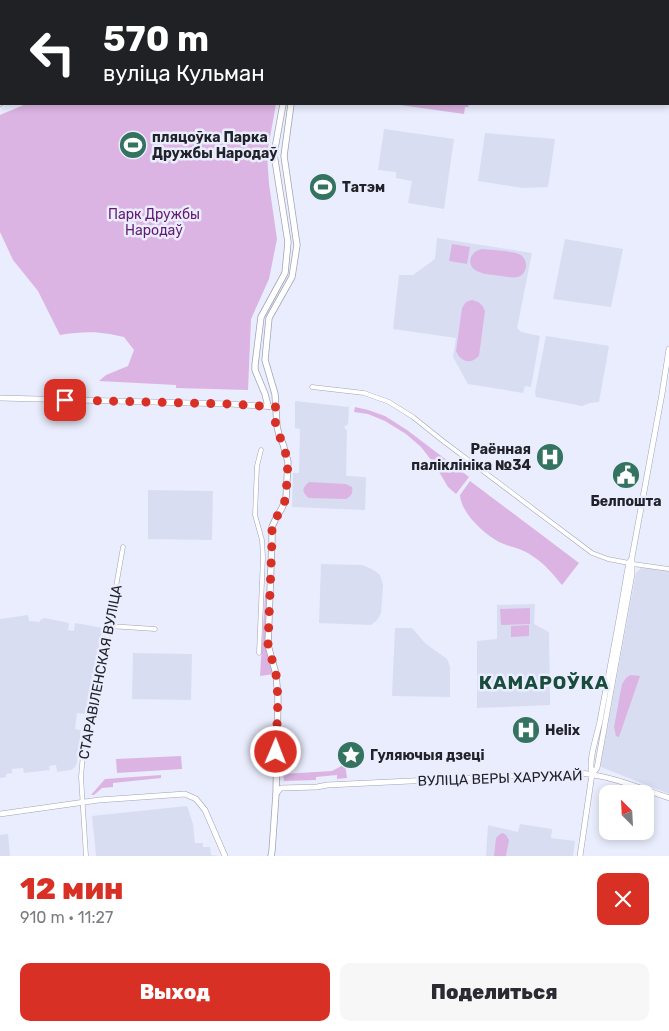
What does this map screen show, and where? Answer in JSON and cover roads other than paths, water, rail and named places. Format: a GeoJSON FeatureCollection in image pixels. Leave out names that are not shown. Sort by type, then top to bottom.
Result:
{"type":"FeatureCollection","features":[{"type":"Feature","properties":{"kind":"main road"},"geometry":{"type":"LineString","coordinates":[[268,406],[255,370],[261,317],[285,273],[288,242],[274,154],[282,105]]}},
{"type":"Feature","properties":{"kind":"main road"},"geometry":{"type":"LineString","coordinates":[[271,856],[276,794],[278,698],[276,674],[268,645],[272,528],[286,498],[288,462],[275,421],[275,394],[265,360],[269,318],[292,277],[297,245],[284,156],[291,105]]}},
{"type":"Feature","properties":{"kind":"main road"},"geometry":{"type":"LineString","coordinates":[[580,856],[592,774],[597,768],[632,574],[631,563],[669,349]]}},
{"type":"Feature","properties":{"kind":"main road"},"geometry":{"type":"LineString","coordinates":[[0,398],[276,407]]}},
{"type":"Feature","properties":{"kind":"main road","name":"ВУЛІЦА ВЕРЫ ХАРУЖАЙ"},"geometry":{"type":"LineString","coordinates":[[276,782],[281,785],[327,785],[578,773],[604,776],[669,798]]}},
{"type":"Feature","properties":{"kind":"main road","name":"ВУЛІЦА ВЕРЫ ХАРУЖАЙ"},"geometry":{"type":"LineString","coordinates":[[276,794],[281,788],[327,785]]}},
{"type":"Feature","properties":{"kind":"main road"},"geometry":{"type":"LineString","coordinates":[[0,814],[83,802],[185,794],[196,799],[205,810],[225,856]]}},
{"type":"Feature","properties":{"kind":"street"},"geometry":{"type":"LineString","coordinates":[[312,387],[364,393],[389,402],[413,417],[592,553],[631,563],[669,569]]}},
{"type":"Feature","properties":{"kind":"street"},"geometry":{"type":"LineString","coordinates":[[259,653],[263,550],[255,515],[257,466],[261,450]]}},
{"type":"Feature","properties":{"kind":"street","name":"СТАРАВІЛЕНСКАЯ ВУЛІЦА"},"geometry":{"type":"LineString","coordinates":[[86,856],[81,777],[83,754],[123,548]]}},
{"type":"Feature","properties":{"kind":"street"},"geometry":{"type":"LineString","coordinates":[[109,626],[155,629]]}},
{"type":"Feature","properties":{"kind":"place","name":"пляцоўка Парка Дружбы Народаў"},"geometry":{"type":"Point","coordinates":[133,145]}},
{"type":"Feature","properties":{"kind":"place","name":"Татэм"},"geometry":{"type":"Point","coordinates":[323,187]}},
{"type":"Feature","properties":{"kind":"place","name":"Раённая паліклініка №34"},"geometry":{"type":"Point","coordinates":[550,457]}},
{"type":"Feature","properties":{"kind":"place","name":"Белпошта"},"geometry":{"type":"Point","coordinates":[626,475]}},
{"type":"Feature","properties":{"kind":"place","name":"Helix"},"geometry":{"type":"Point","coordinates":[526,730]}},
{"type":"Feature","properties":{"kind":"place","name":"Гуляючыя дзеці"},"geometry":{"type":"Point","coordinates":[351,755]}},
{"type":"Feature","properties":{"kind":"district","name":"КАМАРОЎКА"},"geometry":{"type":"Point","coordinates":[544,682]}},
{"type":"Feature","properties":{"kind":"park label","name":"Парк Дружбы Народаў"},"geometry":{"type":"Point","coordinates":[154,222]}}]}
